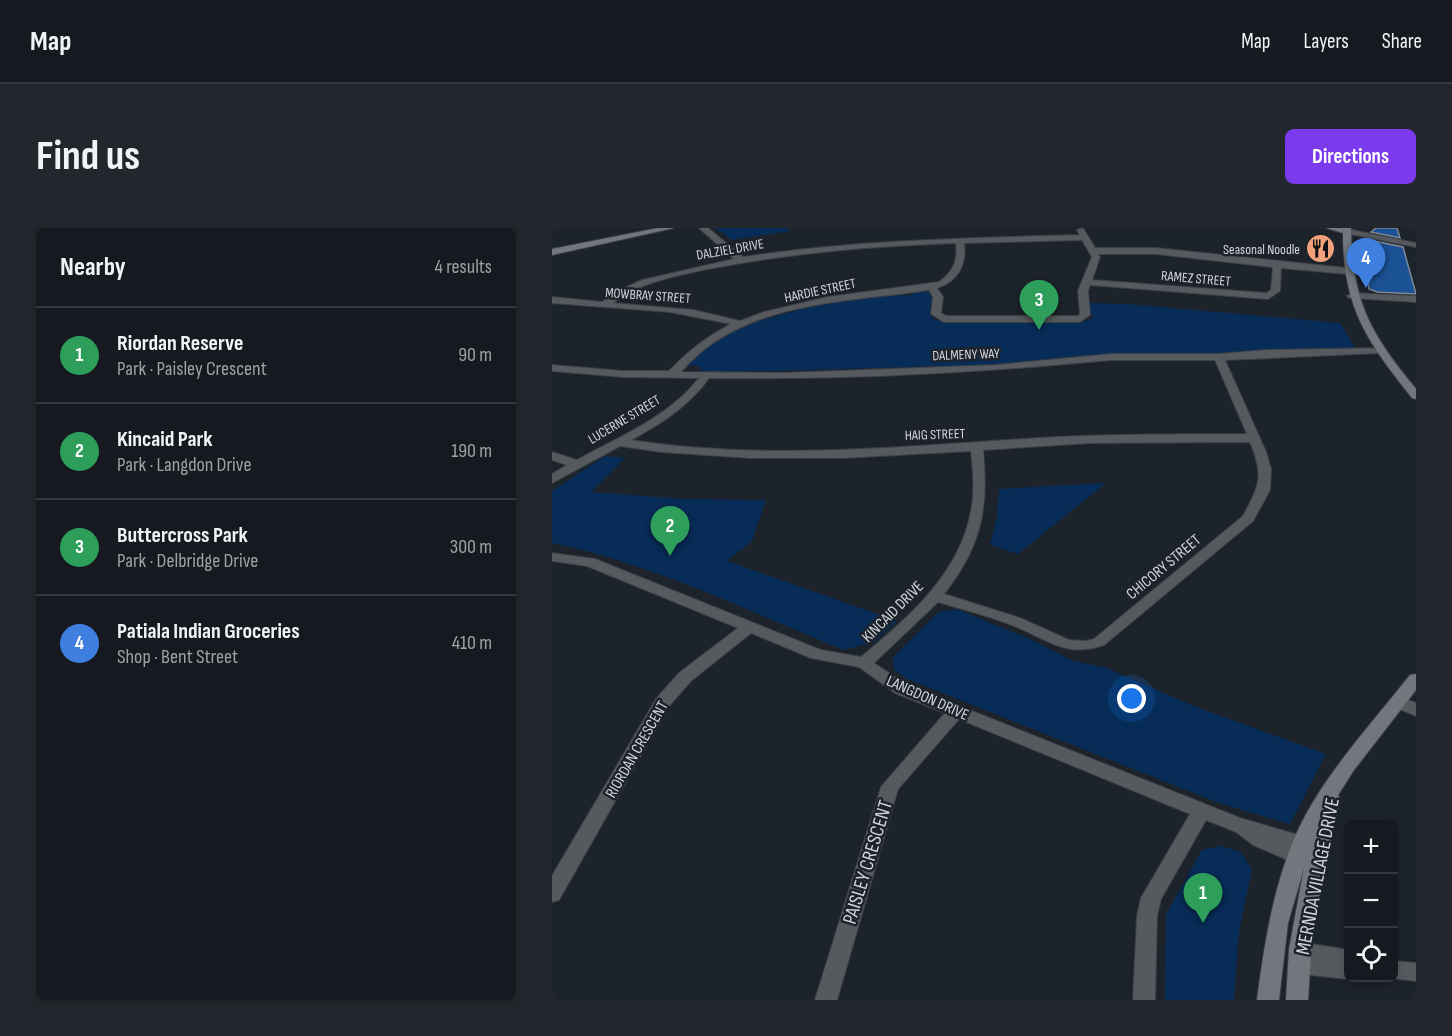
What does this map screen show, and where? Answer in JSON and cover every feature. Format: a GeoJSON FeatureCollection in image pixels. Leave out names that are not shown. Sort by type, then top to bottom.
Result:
{"type":"FeatureCollection","features":[{"type":"Feature","properties":{"kind":"street"},"geometry":{"type":"LineString","coordinates":[[552,252],[670,228]]}},
{"type":"Feature","properties":{"kind":"street"},"geometry":{"type":"LineString","coordinates":[[703,228],[741,260]]}},
{"type":"Feature","properties":{"kind":"street"},"geometry":{"type":"LineString","coordinates":[[1330,228],[1416,245]]}},
{"type":"Feature","properties":{"kind":"street"},"geometry":{"type":"LineString","coordinates":[[1347,230],[1347,271],[1362,319],[1380,350],[1416,396]]}},
{"type":"Feature","properties":{"kind":"street"},"geometry":{"type":"LineString","coordinates":[[931,286],[938,297],[936,314],[944,319],[1080,319],[1085,315],[1083,291],[1095,265],[1094,251],[1082,232]]}},
{"type":"Feature","properties":{"kind":"street","name":"DALZIEL DRIVE"},"geometry":{"type":"LineString","coordinates":[[603,305],[620,292],[641,284],[741,260],[868,244],[1082,232]]}},
{"type":"Feature","properties":{"kind":"street","name":"HARDIE STREET"},"geometry":{"type":"LineString","coordinates":[[671,376],[694,348],[740,324],[836,299],[946,282],[961,262],[959,240]]}},
{"type":"Feature","properties":{"kind":"street"},"geometry":{"type":"LineString","coordinates":[[1094,251],[1162,251],[1347,271]]}},
{"type":"Feature","properties":{"kind":"street","name":"RAMEZ STREET"},"geometry":{"type":"LineString","coordinates":[[1086,282],[1268,296],[1275,291],[1277,265]]}},
{"type":"Feature","properties":{"kind":"street"},"geometry":{"type":"LineString","coordinates":[[1353,296],[1416,299]]}},
{"type":"Feature","properties":{"kind":"street","name":"MOWBRAY STREET"},"geometry":{"type":"LineString","coordinates":[[552,300],[684,310],[740,324]]}},
{"type":"Feature","properties":{"kind":"street","name":"DALMENY WAY"},"geometry":{"type":"LineString","coordinates":[[552,368],[705,377],[996,368],[1133,356],[1219,357],[1266,353],[1380,350]]}},
{"type":"Feature","properties":{"kind":"street","name":"CHICORY STREET"},"geometry":{"type":"LineString","coordinates":[[935,596],[1015,621],[1066,645],[1088,646],[1099,642],[1248,518],[1264,490],[1265,469],[1219,357]]}},
{"type":"Feature","properties":{"kind":"street","name":"LUCERNE STREET"},"geometry":{"type":"LineString","coordinates":[[552,480],[692,395],[705,377]]}},
{"type":"Feature","properties":{"kind":"street","name":"HAIG STREET"},"geometry":{"type":"LineString","coordinates":[[618,442],[673,449],[761,453],[835,453],[977,447],[1065,440],[1254,438]]}},
{"type":"Feature","properties":{"kind":"street","name":"KINCAID DRIVE"},"geometry":{"type":"LineString","coordinates":[[864,663],[905,628],[935,596],[960,558],[976,521],[979,493],[977,447]]}},
{"type":"Feature","properties":{"kind":"street"},"geometry":{"type":"LineString","coordinates":[[552,456],[578,464]]}},
{"type":"Feature","properties":{"kind":"street","name":"LANGDON DRIVE"},"geometry":{"type":"LineString","coordinates":[[552,557],[590,562],[817,654],[864,663],[901,689],[1202,810],[1235,824],[1260,840],[1305,851]]}},
{"type":"Feature","properties":{"kind":"street","name":"RIORDAN CRESCENT"},"geometry":{"type":"LineString","coordinates":[[552,894],[662,703],[685,677],[749,627]]}},
{"type":"Feature","properties":{"kind":"street","name":"MERNDA VILLAGE DRIVE"},"geometry":{"type":"LineString","coordinates":[[1269,1000],[1273,954],[1280,915],[1305,851],[1334,788],[1406,699],[1416,679]]}},
{"type":"Feature","properties":{"kind":"street"},"geometry":{"type":"LineString","coordinates":[[1406,699],[1416,710]]}},
{"type":"Feature","properties":{"kind":"street","name":"PAISLEY CRESCENT"},"geometry":{"type":"LineString","coordinates":[[826,1000],[890,787],[957,711]]}},
{"type":"Feature","properties":{"kind":"street"},"geometry":{"type":"LineString","coordinates":[[1144,1000],[1147,916],[1151,898],[1202,810]]}},
{"type":"Feature","properties":{"kind":"street","name":"MERNDA VILLAGE DRIVE"},"geometry":{"type":"LineString","coordinates":[[1297,1000],[1307,903],[1305,851]]}},
{"type":"Feature","properties":{"kind":"street"},"geometry":{"type":"LineString","coordinates":[[1273,954],[1344,969]]}},
{"type":"Feature","properties":{"kind":"street"},"geometry":{"type":"LineString","coordinates":[[1300,958],[1344,959]]}},
{"type":"Feature","properties":{"kind":"street"},"geometry":{"type":"LineString","coordinates":[[1398,970],[1416,972]]}},
{"type":"Feature","properties":{"kind":"shaded area"},"geometry":{"type":"Polygon","coordinates":[[[715,228],[788,228],[790,231],[732,240],[715,228]]]}},
{"type":"Feature","properties":{"kind":"shaded area"},"geometry":{"type":"Polygon","coordinates":[[[911,290],[929,292],[933,297],[930,313],[932,318],[940,321],[1079,323],[1093,318],[1088,303],[1127,304],[1340,323],[1355,348],[1115,354],[1018,364],[697,373],[702,368],[695,365],[683,367],[699,349],[742,326],[801,309],[899,291],[902,296],[913,295],[911,290]]]}},
{"type":"Feature","properties":{"kind":"shaded area"},"geometry":{"type":"Polygon","coordinates":[[[605,456],[625,458],[591,492],[682,499],[766,500],[752,541],[727,561],[897,621],[874,642],[844,650],[663,576],[589,552],[552,543],[552,491],[605,456]]]}},
{"type":"Feature","properties":{"kind":"shaded area"},"geometry":{"type":"Polygon","coordinates":[[[1106,483],[1018,554],[990,545],[997,517],[999,489],[1106,483]]]}},
{"type":"Feature","properties":{"kind":"shaded area"},"geometry":{"type":"Polygon","coordinates":[[[956,609],[1030,639],[1073,661],[1107,668],[1191,705],[1326,754],[1290,824],[1219,803],[907,679],[894,670],[893,657],[938,612],[956,609]]]}},
{"type":"Feature","properties":{"kind":"shaded area"},"geometry":{"type":"Polygon","coordinates":[[[1221,846],[1241,852],[1252,870],[1239,931],[1234,1000],[1165,1000],[1166,915],[1202,850],[1221,846]]]}},
{"type":"Feature","properties":{"kind":"building"},"geometry":{"type":"Polygon","coordinates":[[[1376,228],[1397,228],[1400,238],[1371,232],[1376,228]]]}},
{"type":"Feature","properties":{"kind":"building"},"geometry":{"type":"Polygon","coordinates":[[[1364,239],[1403,247],[1416,294],[1377,292],[1369,289],[1364,259],[1364,239]]]}},
{"type":"Feature","properties":{"kind":"place","name":"Seasonal Noodle"},"geometry":{"type":"Point","coordinates":[1321,249]}},
{"type":"Feature","properties":{"kind":"place","name":"Patiala Indian Groceries"},"geometry":{"type":"Point","coordinates":[1366,288]}},
{"type":"Feature","properties":{"kind":"place","name":"Buttercross Park"},"geometry":{"type":"Point","coordinates":[1039,330]}},
{"type":"Feature","properties":{"kind":"place","name":"Kincaid Park"},"geometry":{"type":"Point","coordinates":[670,556]}},
{"type":"Feature","properties":{"kind":"place","name":"Riordan Reserve"},"geometry":{"type":"Point","coordinates":[1203,923]}}]}
